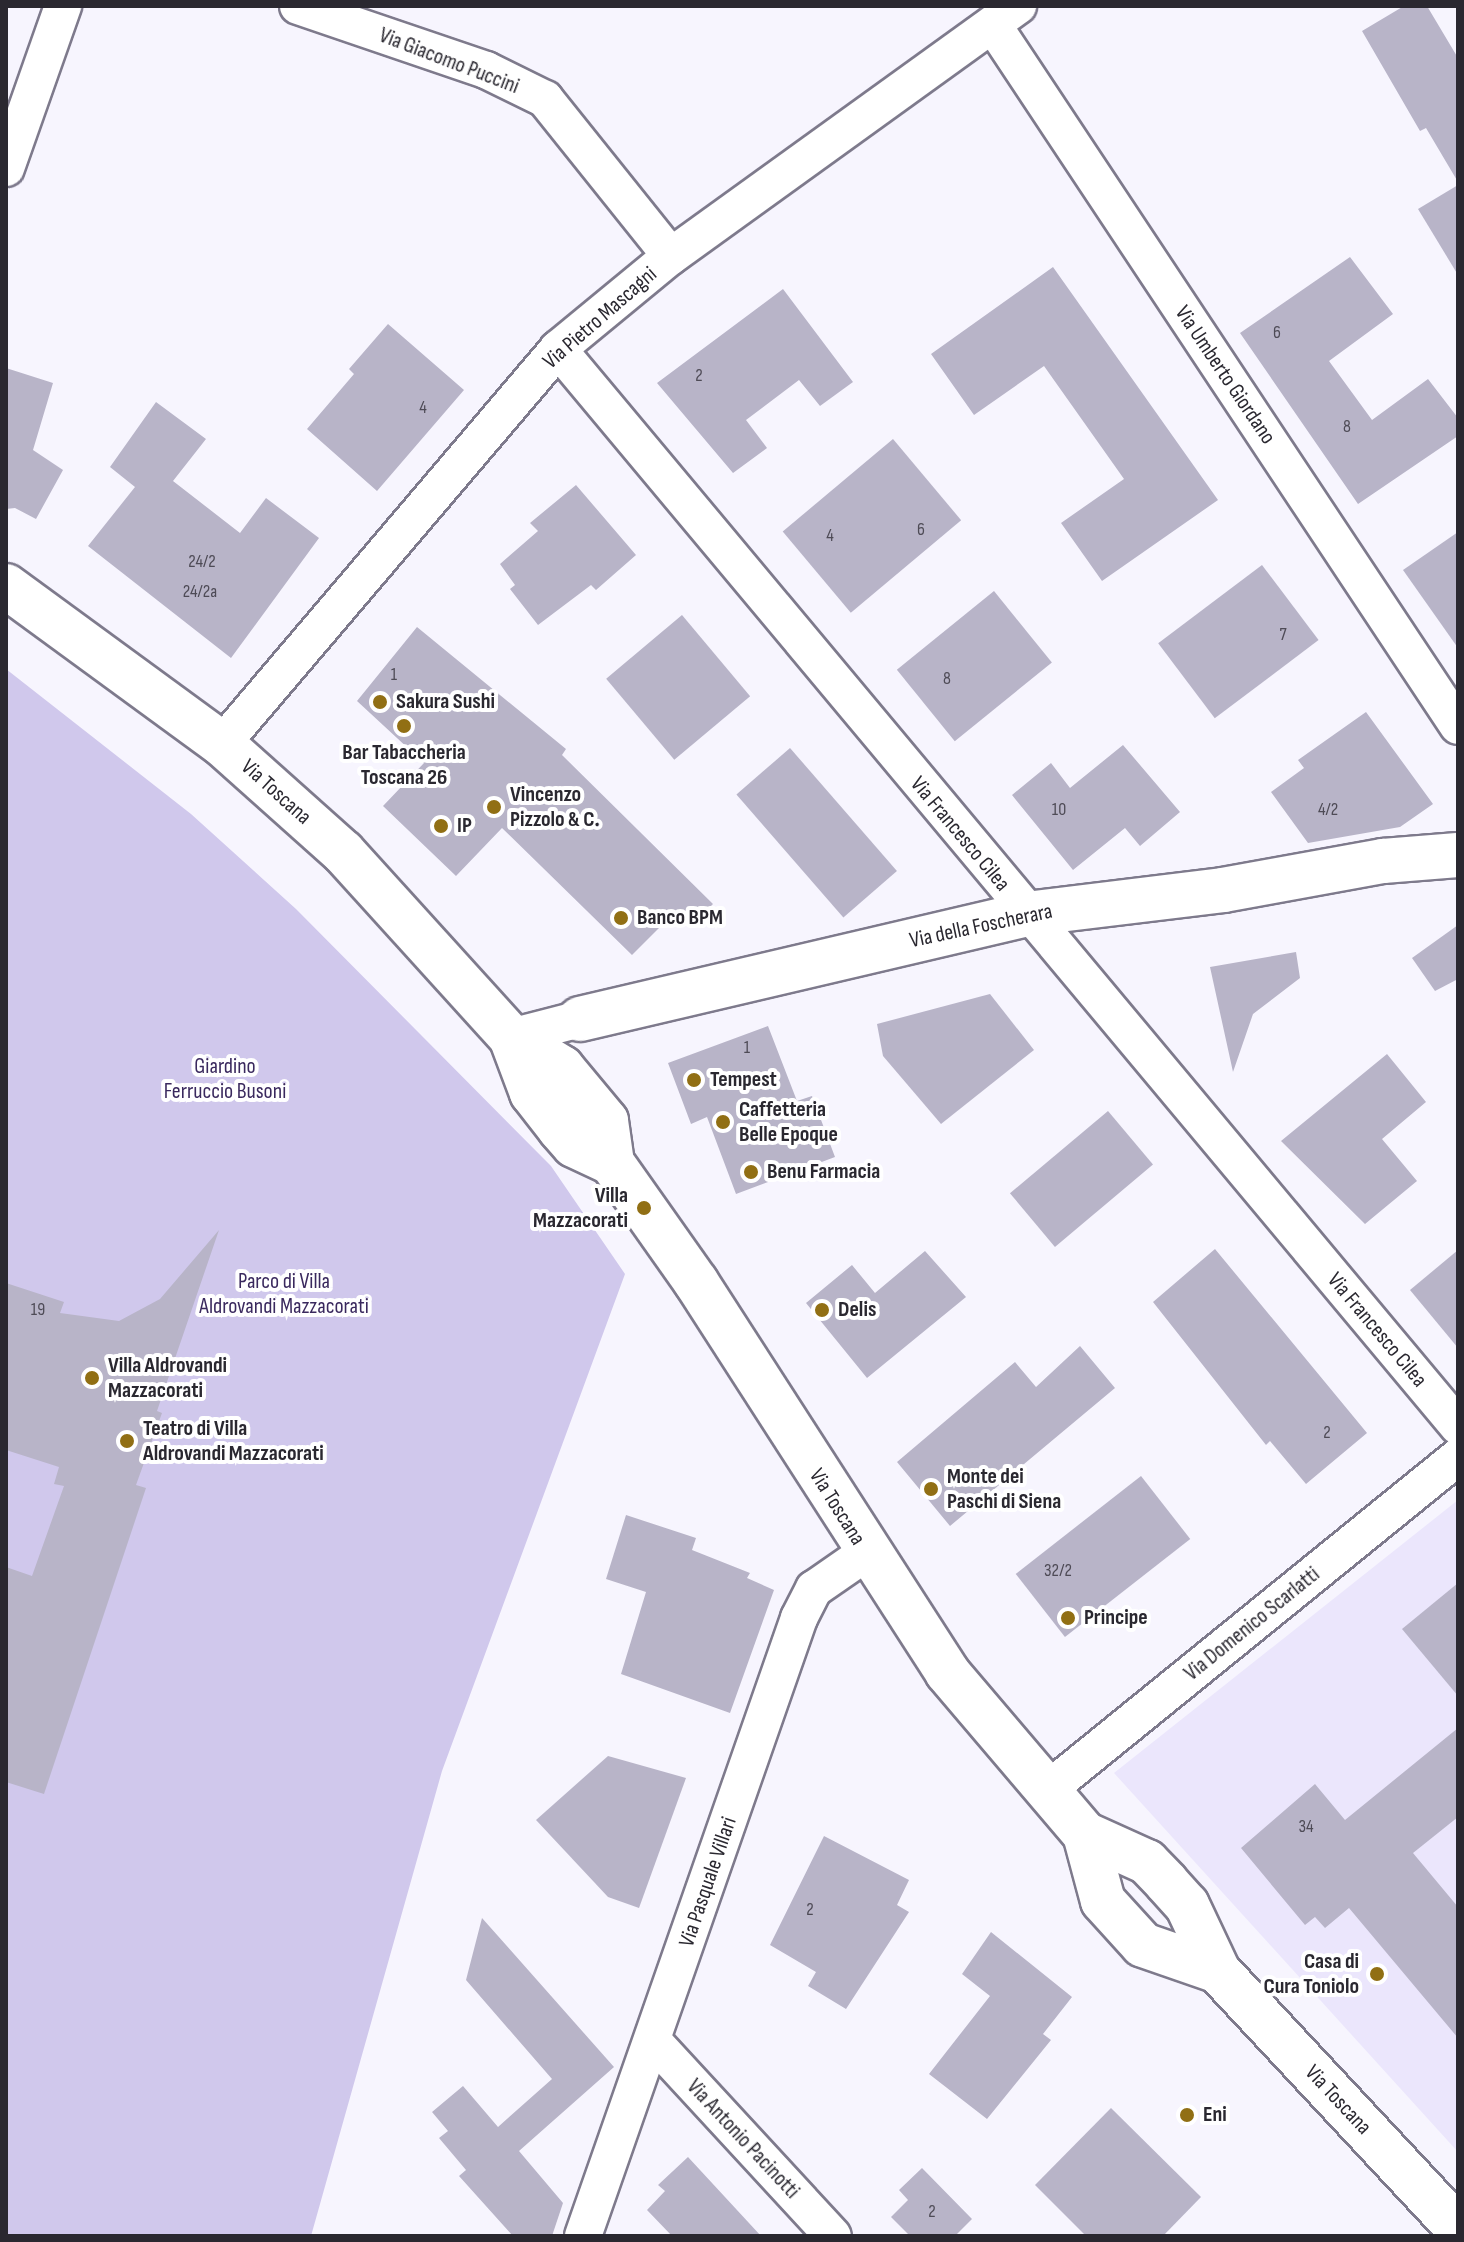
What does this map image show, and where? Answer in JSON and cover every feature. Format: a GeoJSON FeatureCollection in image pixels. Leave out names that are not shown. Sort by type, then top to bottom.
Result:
{"type":"FeatureCollection","features":[{"type":"Feature","properties":{"kind":"main road","name":"Via Toscana"},"geometry":{"type":"LineString","coordinates":[[6,586],[222,744],[343,852],[511,1037],[562,1068],[606,1121],[612,1163],[696,1282],[866,1553],[947,1672],[1045,1792],[1085,1834],[1147,1862],[1187,1905],[1218,1971],[1458,2228]]}},
{"type":"Feature","properties":{"kind":"main road","name":"Via della Foscherara"},"geometry":{"type":"LineString","coordinates":[[580,1019],[1026,914],[1223,890],[1383,861],[1458,855]]}},
{"type":"Feature","properties":{"kind":"main road","name":"Via Toscana"},"geometry":{"type":"LineString","coordinates":[[1085,1834],[1103,1901],[1143,1945],[1218,1971]]}},
{"type":"Feature","properties":{"kind":"street"},"geometry":{"type":"LineString","coordinates":[[6,168],[63,6]]}},
{"type":"Feature","properties":{"kind":"street","name":"Via Giacomo Puccini"},"geometry":{"type":"LineString","coordinates":[[298,6],[486,70],[545,99],[671,256]]}},
{"type":"Feature","properties":{"kind":"street","name":"Via Pietro Mascagni"},"geometry":{"type":"LineString","coordinates":[[222,744],[558,349],[671,256],[1006,15]]}},
{"type":"Feature","properties":{"kind":"street","name":"Via Umberto Giordano"},"geometry":{"type":"LineString","coordinates":[[1006,15],[1458,726]]}},
{"type":"Feature","properties":{"kind":"street","name":"Via Francesco Cilea"},"geometry":{"type":"LineString","coordinates":[[558,349],[1026,914],[1458,1426]]}},
{"type":"Feature","properties":{"kind":"street","name":"Via della Foscherara"},"geometry":{"type":"LineString","coordinates":[[511,1037],[580,1019]]}},
{"type":"Feature","properties":{"kind":"street","name":"Via Domenico Scarlatti"},"geometry":{"type":"LineString","coordinates":[[1045,1792],[1458,1457]]}},
{"type":"Feature","properties":{"kind":"street","name":"Via Pasquale Villari"},"geometry":{"type":"LineString","coordinates":[[583,2236],[799,1618],[814,1589],[866,1553]]}},
{"type":"Feature","properties":{"kind":"street","name":"Via Antonio Pacinotti"},"geometry":{"type":"LineString","coordinates":[[653,2041],[833,2236]]}},
{"type":"Feature","properties":{"kind":"shaded area","name":"Casa di Cura Toniolo"},"geometry":{"type":"Polygon","coordinates":[[[1458,1500],[1458,2152],[1114,1773],[1458,1500]]]}},
{"type":"Feature","properties":{"kind":"green space","name":"Parco di Villa Aldrovandi Mazzacorati"},"geometry":{"type":"Polygon","coordinates":[[[6,669],[191,814],[296,909],[551,1166],[625,1274],[442,1771],[311,2236],[6,2236],[6,669]]]}},
{"type":"Feature","properties":{"kind":"building"},"geometry":{"type":"Polygon","coordinates":[[[1404,6],[1427,6],[1458,58],[1458,182],[1426,128],[1420,131],[1362,31],[1404,6]]]}},
{"type":"Feature","properties":{"kind":"building"},"geometry":{"type":"Polygon","coordinates":[[[1458,185],[1458,275],[1418,209],[1458,185]]]}},
{"type":"Feature","properties":{"kind":"building"},"geometry":{"type":"Polygon","coordinates":[[[1350,257],[1393,314],[1329,361],[1372,420],[1428,379],[1458,418],[1458,436],[1358,504],[1240,333],[1350,257]]]}},
{"type":"Feature","properties":{"kind":"building"},"geometry":{"type":"Polygon","coordinates":[[[1053,267],[1218,500],[1102,581],[1061,523],[1124,479],[1044,366],[974,415],[931,354],[1053,267]]]}},
{"type":"Feature","properties":{"kind":"building"},"geometry":{"type":"Polygon","coordinates":[[[783,289],[853,382],[820,406],[799,380],[746,420],[767,448],[733,473],[657,383],[783,289]]]}},
{"type":"Feature","properties":{"kind":"building"},"geometry":{"type":"Polygon","coordinates":[[[388,324],[464,390],[377,491],[307,429],[354,374],[349,369],[388,324]]]}},
{"type":"Feature","properties":{"kind":"building"},"geometry":{"type":"Polygon","coordinates":[[[6,368],[53,383],[33,450],[63,470],[36,519],[15,508],[6,509],[6,368]]]}},
{"type":"Feature","properties":{"kind":"building"},"geometry":{"type":"Polygon","coordinates":[[[156,402],[206,439],[173,481],[240,533],[266,498],[319,538],[231,658],[88,546],[135,487],[110,467],[156,402]]]}},
{"type":"Feature","properties":{"kind":"building"},"geometry":{"type":"Polygon","coordinates":[[[893,439],[961,520],[851,613],[783,532],[893,439]]]}},
{"type":"Feature","properties":{"kind":"building"},"geometry":{"type":"Polygon","coordinates":[[[576,485],[636,555],[596,590],[591,585],[538,625],[510,589],[515,585],[500,564],[538,531],[530,523],[576,485]]]}},
{"type":"Feature","properties":{"kind":"building"},"geometry":{"type":"Polygon","coordinates":[[[1458,532],[1458,648],[1403,570],[1458,532]]]}},
{"type":"Feature","properties":{"kind":"building"},"geometry":{"type":"Polygon","coordinates":[[[1262,565],[1319,640],[1215,718],[1158,643],[1262,565]]]}},
{"type":"Feature","properties":{"kind":"building"},"geometry":{"type":"Polygon","coordinates":[[[994,591],[1052,662],[955,741],[897,670],[994,591]]]}},
{"type":"Feature","properties":{"kind":"building"},"geometry":{"type":"Polygon","coordinates":[[[682,615],[750,696],[674,760],[606,679],[682,615]]]}},
{"type":"Feature","properties":{"kind":"building"},"geometry":{"type":"Polygon","coordinates":[[[417,627],[566,749],[562,755],[713,904],[690,927],[675,912],[632,955],[502,828],[456,876],[383,806],[424,763],[357,701],[417,627]]]}},
{"type":"Feature","properties":{"kind":"building"},"geometry":{"type":"Polygon","coordinates":[[[1366,712],[1433,804],[1400,827],[1308,843],[1271,792],[1304,768],[1298,760],[1366,712]]]}},
{"type":"Feature","properties":{"kind":"building"},"geometry":{"type":"Polygon","coordinates":[[[1123,745],[1180,812],[1140,846],[1125,828],[1073,870],[1012,795],[1051,763],[1070,788],[1123,745]]]}},
{"type":"Feature","properties":{"kind":"building"},"geometry":{"type":"Polygon","coordinates":[[[790,748],[897,871],[843,918],[736,795],[790,748]]]}},
{"type":"Feature","properties":{"kind":"building"},"geometry":{"type":"Polygon","coordinates":[[[1458,925],[1458,979],[1435,991],[1412,958],[1458,925]]]}},
{"type":"Feature","properties":{"kind":"building"},"geometry":{"type":"Polygon","coordinates":[[[1296,952],[1300,978],[1253,1014],[1233,1072],[1210,967],[1296,952]]]}},
{"type":"Feature","properties":{"kind":"building"},"geometry":{"type":"Polygon","coordinates":[[[990,994],[1034,1050],[941,1124],[883,1056],[877,1024],[990,994]]]}},
{"type":"Feature","properties":{"kind":"building"},"geometry":{"type":"Polygon","coordinates":[[[768,1026],[797,1101],[812,1096],[835,1157],[736,1194],[707,1117],[691,1124],[668,1063],[768,1026]]]}},
{"type":"Feature","properties":{"kind":"building"},"geometry":{"type":"Polygon","coordinates":[[[1387,1054],[1426,1102],[1382,1139],[1417,1181],[1365,1224],[1281,1141],[1387,1054]]]}},
{"type":"Feature","properties":{"kind":"building"},"geometry":{"type":"Polygon","coordinates":[[[1108,1111],[1153,1165],[1055,1247],[1010,1193],[1108,1111]]]}},
{"type":"Feature","properties":{"kind":"building"},"geometry":{"type":"Polygon","coordinates":[[[219,1230],[157,1411],[162,1413],[136,1485],[146,1488],[44,1794],[6,1782],[6,1567],[32,1576],[64,1486],[54,1484],[59,1467],[6,1450],[6,1283],[64,1302],[60,1313],[119,1321],[160,1299],[219,1230]]]}},
{"type":"Feature","properties":{"kind":"building"},"geometry":{"type":"Polygon","coordinates":[[[1215,1249],[1367,1433],[1306,1484],[1270,1441],[1266,1445],[1153,1302],[1215,1249]]]}},
{"type":"Feature","properties":{"kind":"building"},"geometry":{"type":"Polygon","coordinates":[[[1458,1250],[1458,1348],[1410,1290],[1458,1250]]]}},
{"type":"Feature","properties":{"kind":"building"},"geometry":{"type":"Polygon","coordinates":[[[925,1251],[966,1297],[867,1378],[806,1303],[852,1265],[875,1293],[925,1251]]]}},
{"type":"Feature","properties":{"kind":"building"},"geometry":{"type":"Polygon","coordinates":[[[1080,1346],[1115,1388],[950,1526],[897,1462],[1015,1362],[1036,1387],[1080,1346]]]}},
{"type":"Feature","properties":{"kind":"building"},"geometry":{"type":"Polygon","coordinates":[[[1141,1476],[1190,1539],[1065,1637],[1016,1574],[1141,1476]]]}},
{"type":"Feature","properties":{"kind":"building"},"geometry":{"type":"Polygon","coordinates":[[[626,1515],[696,1538],[692,1550],[750,1573],[747,1578],[774,1590],[730,1713],[621,1674],[646,1592],[606,1579],[626,1515]]]}},
{"type":"Feature","properties":{"kind":"building"},"geometry":{"type":"Polygon","coordinates":[[[1458,1583],[1458,1696],[1402,1629],[1458,1583]]]}},
{"type":"Feature","properties":{"kind":"building"},"geometry":{"type":"Polygon","coordinates":[[[1458,1728],[1458,1817],[1413,1853],[1458,1907],[1458,2038],[1349,1908],[1325,1928],[1315,1917],[1305,1925],[1241,1848],[1315,1784],[1345,1820],[1458,1728]]]}},
{"type":"Feature","properties":{"kind":"building"},"geometry":{"type":"Polygon","coordinates":[[[608,1756],[686,1778],[639,1908],[608,1897],[536,1820],[608,1756]]]}},
{"type":"Feature","properties":{"kind":"building"},"geometry":{"type":"Polygon","coordinates":[[[824,1836],[909,1880],[897,1905],[909,1912],[846,2009],[808,1986],[816,1972],[770,1945],[824,1836]]]}},
{"type":"Feature","properties":{"kind":"building"},"geometry":{"type":"Polygon","coordinates":[[[482,1918],[614,2067],[519,2151],[563,2203],[552,2236],[513,2236],[459,2176],[466,2170],[439,2138],[448,2131],[432,2112],[463,2086],[498,2127],[552,2079],[466,1980],[482,1918]]]}},
{"type":"Feature","properties":{"kind":"building"},"geometry":{"type":"Polygon","coordinates":[[[991,1932],[1072,1997],[1043,2034],[1051,2040],[987,2119],[929,2074],[990,1996],[962,1974],[991,1932]]]}},
{"type":"Feature","properties":{"kind":"building"},"geometry":{"type":"Polygon","coordinates":[[[1111,2108],[1201,2197],[1163,2236],[1086,2236],[1035,2185],[1111,2108]]]}},
{"type":"Feature","properties":{"kind":"building"},"geometry":{"type":"Polygon","coordinates":[[[688,2157],[761,2236],[672,2236],[647,2210],[665,2191],[658,2185],[688,2157]]]}},
{"type":"Feature","properties":{"kind":"building"},"geometry":{"type":"Polygon","coordinates":[[[922,2168],[972,2219],[955,2236],[910,2236],[891,2217],[908,2200],[899,2190],[922,2168]]]}},
{"type":"Feature","properties":{"kind":"place","name":"Sakura Sushi"},"geometry":{"type":"Point","coordinates":[380,702]}},
{"type":"Feature","properties":{"kind":"place","name":"Bar Tabaccheria Toscana 26"},"geometry":{"type":"Point","coordinates":[404,726]}},
{"type":"Feature","properties":{"kind":"place","name":"Vincenzo Pizzolo & C."},"geometry":{"type":"Point","coordinates":[494,807]}},
{"type":"Feature","properties":{"kind":"place","name":"IP"},"geometry":{"type":"Point","coordinates":[441,826]}},
{"type":"Feature","properties":{"kind":"place","name":"Banco BPM"},"geometry":{"type":"Point","coordinates":[621,918]}},
{"type":"Feature","properties":{"kind":"place","name":"Tempest"},"geometry":{"type":"Point","coordinates":[694,1080]}},
{"type":"Feature","properties":{"kind":"place","name":"Caffetteria Belle Epoque"},"geometry":{"type":"Point","coordinates":[723,1122]}},
{"type":"Feature","properties":{"kind":"place","name":"Benu Farmacia"},"geometry":{"type":"Point","coordinates":[751,1172]}},
{"type":"Feature","properties":{"kind":"place","name":"Villa Mazzacorati"},"geometry":{"type":"Point","coordinates":[644,1208]}},
{"type":"Feature","properties":{"kind":"place","name":"Delis"},"geometry":{"type":"Point","coordinates":[822,1310]}},
{"type":"Feature","properties":{"kind":"place","name":"Villa Aldrovandi Mazzacorati"},"geometry":{"type":"Point","coordinates":[92,1378]}},
{"type":"Feature","properties":{"kind":"place","name":"Teatro di Villa Aldrovandi Mazzacorati"},"geometry":{"type":"Point","coordinates":[127,1441]}},
{"type":"Feature","properties":{"kind":"place","name":"Monte dei Paschi di Siena"},"geometry":{"type":"Point","coordinates":[931,1489]}},
{"type":"Feature","properties":{"kind":"place","name":"Principe"},"geometry":{"type":"Point","coordinates":[1068,1618]}},
{"type":"Feature","properties":{"kind":"place","name":"Casa di Cura Toniolo"},"geometry":{"type":"Point","coordinates":[1377,1974]}},
{"type":"Feature","properties":{"kind":"place","name":"Eni"},"geometry":{"type":"Point","coordinates":[1187,2115]}},
{"type":"Feature","properties":{"kind":"park label","name":"Giardino Ferruccio Busoni"},"geometry":{"type":"Point","coordinates":[225,1078]}}]}
